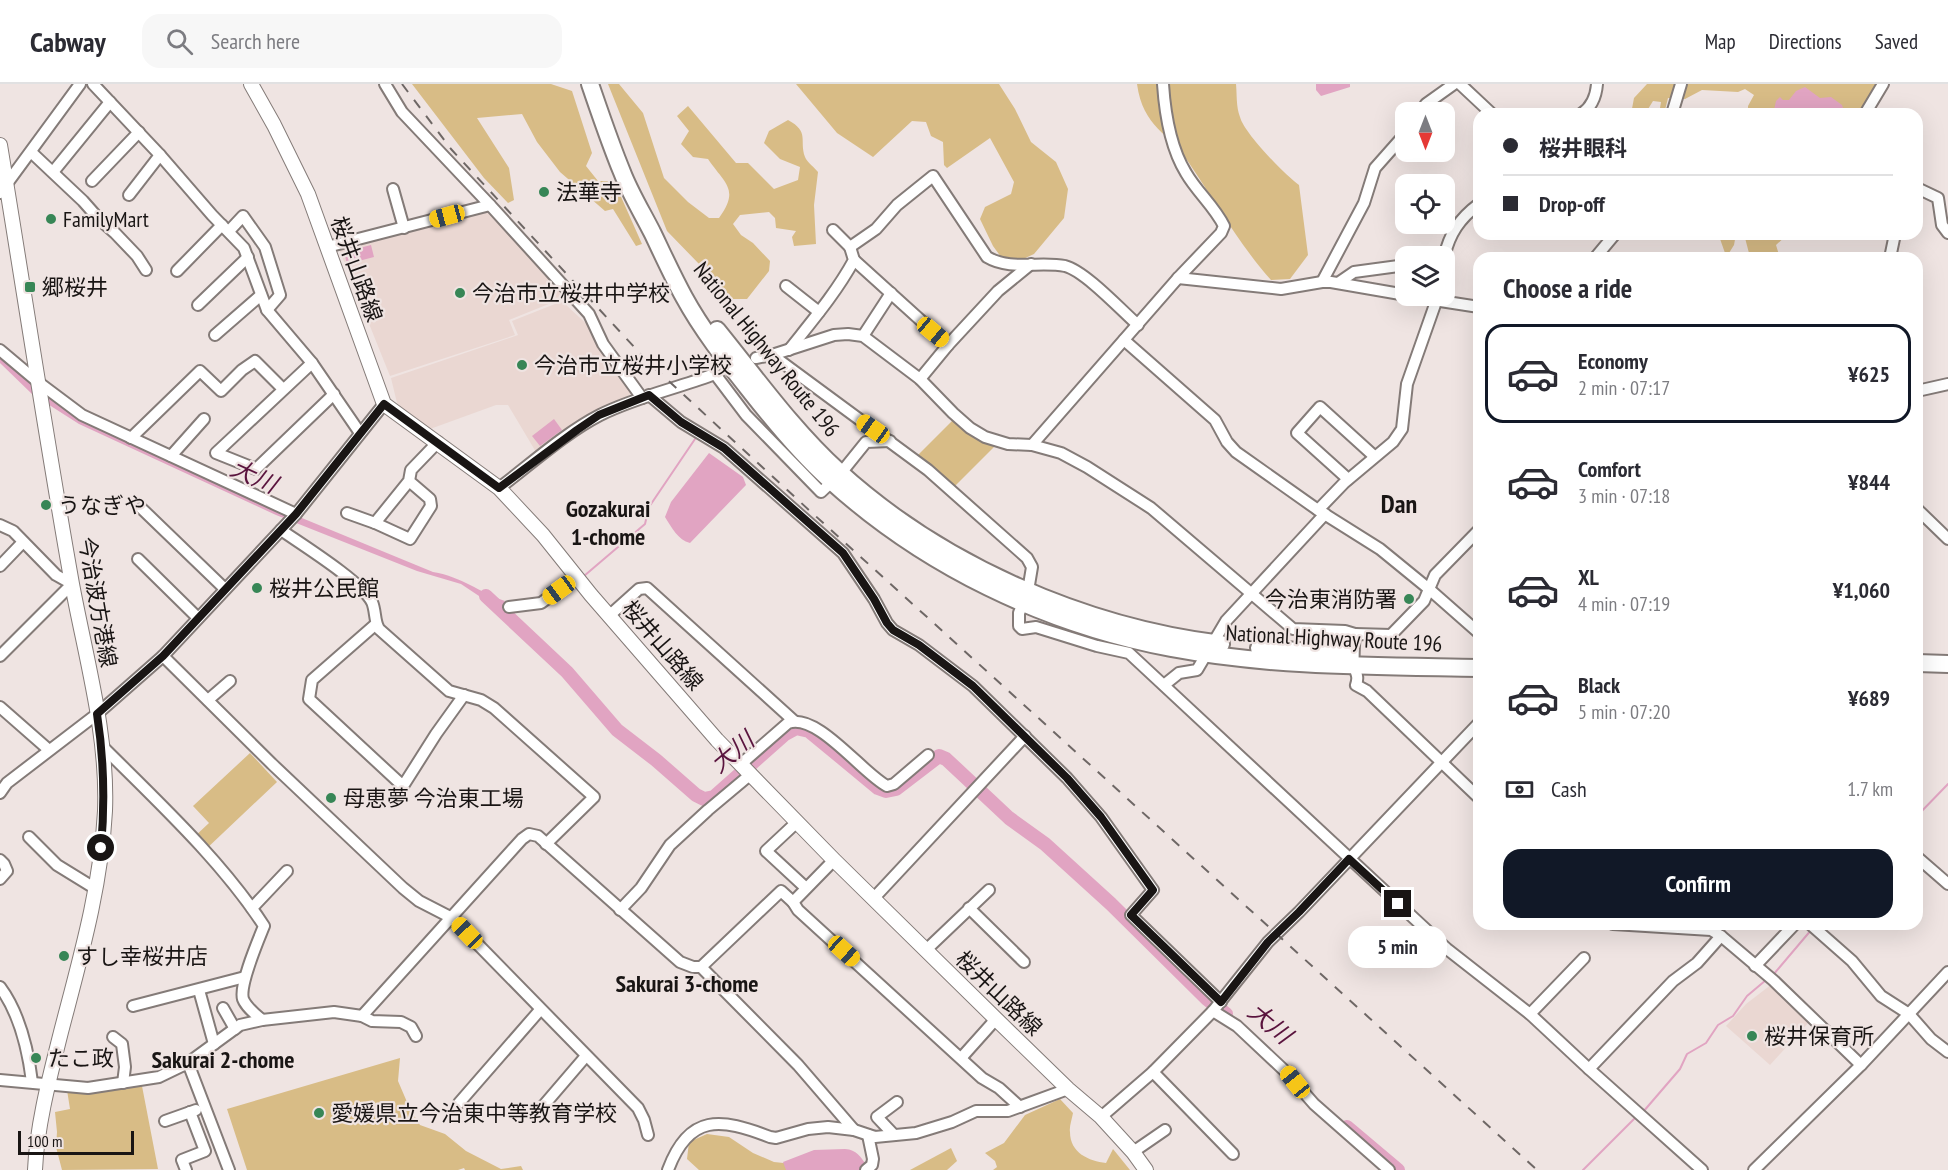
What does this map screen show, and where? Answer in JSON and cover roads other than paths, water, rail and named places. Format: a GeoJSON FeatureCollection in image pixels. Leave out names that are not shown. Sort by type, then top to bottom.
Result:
{"type":"FeatureCollection","features":[{"type":"Feature","properties":{"kind":"highway","name":"National Highway Route 196"},"geometry":{"type":"LineString","coordinates":[[590,84],[623,174],[662,253],[710,322],[837,477],[878,502],[931,540],[1003,580],[1026,597],[1211,648],[1257,648],[1354,660],[1473,668]]}},
{"type":"Feature","properties":{"kind":"highway","name":"National Highway Route 196"},"geometry":{"type":"LineString","coordinates":[[1354,660],[1473,657]]}},
{"type":"Feature","properties":{"kind":"highway"},"geometry":{"type":"LineString","coordinates":[[1923,663],[1948,664]]}},
{"type":"Feature","properties":{"kind":"highway"},"geometry":{"type":"LineString","coordinates":[[1923,675],[1948,675]]}},
{"type":"Feature","properties":{"kind":"main road","name":"桜井山路線"},"geometry":{"type":"LineString","coordinates":[[251,84],[298,173],[384,404],[499,488],[543,535],[717,740],[834,860],[996,1019],[1068,1089],[1101,1116],[1146,1170]]}},
{"type":"Feature","properties":{"kind":"main road","name":"今治波方港線"},"geometry":{"type":"LineString","coordinates":[[0,145],[3,189],[97,714],[102,746],[105,809],[91,918],[48,1085],[35,1170]]}},
{"type":"Feature","properties":{"kind":"street"},"geometry":{"type":"LineString","coordinates":[[3,189],[80,84]]}},
{"type":"Feature","properties":{"kind":"street"},"geometry":{"type":"LineString","coordinates":[[93,84],[160,154],[244,248],[267,310],[312,363],[360,433]]}},
{"type":"Feature","properties":{"kind":"street"},"geometry":{"type":"LineString","coordinates":[[386,84],[402,112],[589,314],[603,344],[646,396],[681,422],[724,448],[843,553],[893,630],[919,645],[973,686],[1067,778],[1101,817],[1153,890],[1131,915],[1221,1002]]}},
{"type":"Feature","properties":{"kind":"street"},"geometry":{"type":"LineString","coordinates":[[1032,445],[1224,226],[1217,212],[1185,172],[1168,126],[1163,84]]}},
{"type":"Feature","properties":{"kind":"street"},"geometry":{"type":"LineString","coordinates":[[1429,102],[1454,84]]}},
{"type":"Feature","properties":{"kind":"street"},"geometry":{"type":"LineString","coordinates":[[1460,84],[1486,108]]}},
{"type":"Feature","properties":{"kind":"street"},"geometry":{"type":"LineString","coordinates":[[1588,108],[1596,95],[1597,84]]}},
{"type":"Feature","properties":{"kind":"street"},"geometry":{"type":"LineString","coordinates":[[1674,108],[1681,84]]}},
{"type":"Feature","properties":{"kind":"street"},"geometry":{"type":"LineString","coordinates":[[1869,108],[1883,84]]}},
{"type":"Feature","properties":{"kind":"street"},"geometry":{"type":"LineString","coordinates":[[53,172],[110,102]]}},
{"type":"Feature","properties":{"kind":"street"},"geometry":{"type":"LineString","coordinates":[[92,181],[139,132]]}},
{"type":"Feature","properties":{"kind":"street"},"geometry":{"type":"LineString","coordinates":[[1322,282],[1364,203],[1375,168],[1395,145]]}},
{"type":"Feature","properties":{"kind":"street"},"geometry":{"type":"LineString","coordinates":[[30,152],[115,233],[146,270]]}},
{"type":"Feature","properties":{"kind":"street"},"geometry":{"type":"LineString","coordinates":[[129,195],[160,154]]}},
{"type":"Feature","properties":{"kind":"street"},"geometry":{"type":"LineString","coordinates":[[849,247],[876,229],[897,205],[933,176],[987,257],[997,263],[1067,267],[1081,274],[1138,325]]}},
{"type":"Feature","properties":{"kind":"street"},"geometry":{"type":"LineString","coordinates":[[393,189],[404,228]]}},
{"type":"Feature","properties":{"kind":"street"},"geometry":{"type":"LineString","coordinates":[[1923,191],[1938,198],[1942,225],[1948,233]]}},
{"type":"Feature","properties":{"kind":"street"},"geometry":{"type":"LineString","coordinates":[[327,247],[490,205]]}},
{"type":"Feature","properties":{"kind":"street"},"geometry":{"type":"LineString","coordinates":[[1447,246],[1464,216],[1473,209]]}},
{"type":"Feature","properties":{"kind":"street"},"geometry":{"type":"LineString","coordinates":[[177,271],[225,228],[243,216],[266,247],[280,295],[267,310]]}},
{"type":"Feature","properties":{"kind":"street"},"geometry":{"type":"LineString","coordinates":[[833,230],[849,247],[854,260],[948,345]]}},
{"type":"Feature","properties":{"kind":"street"},"geometry":{"type":"LineString","coordinates":[[1600,252],[1610,240]]}},
{"type":"Feature","properties":{"kind":"street"},"geometry":{"type":"LineString","coordinates":[[198,305],[248,257]]}},
{"type":"Feature","properties":{"kind":"street"},"geometry":{"type":"LineString","coordinates":[[788,350],[832,296],[854,260]]}},
{"type":"Feature","properties":{"kind":"street"},"geometry":{"type":"LineString","coordinates":[[920,379],[998,291],[1031,264]]}},
{"type":"Feature","properties":{"kind":"street"},"geometry":{"type":"LineString","coordinates":[[1338,283],[1354,272],[1395,266]]}},
{"type":"Feature","properties":{"kind":"street"},"geometry":{"type":"LineString","coordinates":[[1178,278],[1281,289],[1322,282],[1338,283],[1395,293]]}},
{"type":"Feature","properties":{"kind":"street"},"geometry":{"type":"LineString","coordinates":[[786,285],[819,312]]}},
{"type":"Feature","properties":{"kind":"street"},"geometry":{"type":"LineString","coordinates":[[863,336],[891,293]]}},
{"type":"Feature","properties":{"kind":"street"},"geometry":{"type":"LineString","coordinates":[[215,335],[261,295]]}},
{"type":"Feature","properties":{"kind":"street"},"geometry":{"type":"LineString","coordinates":[[1455,302],[1473,306]]}},
{"type":"Feature","properties":{"kind":"street"},"geometry":{"type":"LineString","coordinates":[[1164,685],[1179,673],[1197,670],[1226,621],[1348,479],[1393,442],[1402,429],[1407,384],[1434,306]]}},
{"type":"Feature","properties":{"kind":"street"},"geometry":{"type":"LineString","coordinates":[[756,358],[834,335],[863,336],[920,379],[953,413],[978,433],[1008,444],[1032,445],[1061,453],[1087,466],[1151,508],[1293,628],[1345,631],[1354,634],[1392,634],[1424,601],[1435,575],[1473,536]]}},
{"type":"Feature","properties":{"kind":"street"},"geometry":{"type":"LineString","coordinates":[[1124,340],[1215,420],[1227,442],[1236,452],[1380,549],[1429,588],[1473,628]]}},
{"type":"Feature","properties":{"kind":"street"},"geometry":{"type":"LineString","coordinates":[[0,350],[82,416],[296,514]]}},
{"type":"Feature","properties":{"kind":"street"},"geometry":{"type":"LineString","coordinates":[[772,355],[890,441],[952,491],[1027,558],[1032,567],[1026,597],[1017,621],[1022,629],[1036,627],[1097,646],[1129,653],[1447,949],[1530,1014],[1702,1170]]}},
{"type":"Feature","properties":{"kind":"street"},"geometry":{"type":"LineString","coordinates":[[131,438],[200,371],[221,391],[242,370],[255,361],[284,389]]}},
{"type":"Feature","properties":{"kind":"street"},"geometry":{"type":"LineString","coordinates":[[206,471],[216,453],[312,363]]}},
{"type":"Feature","properties":{"kind":"street"},"geometry":{"type":"LineString","coordinates":[[499,488],[599,415],[646,396],[714,374],[746,415],[821,492],[837,477],[866,442],[890,441]]}},
{"type":"Feature","properties":{"kind":"street"},"geometry":{"type":"LineString","coordinates":[[1923,390],[1948,384]]}},
{"type":"Feature","properties":{"kind":"street"},"geometry":{"type":"LineString","coordinates":[[216,453],[256,469],[334,394]]}},
{"type":"Feature","properties":{"kind":"street"},"geometry":{"type":"LineString","coordinates":[[0,793],[3,781],[97,714],[163,656],[296,514],[384,404]]}},
{"type":"Feature","properties":{"kind":"street"},"geometry":{"type":"LineString","coordinates":[[1348,479],[1297,434],[1320,407],[1374,456]]}},
{"type":"Feature","properties":{"kind":"street"},"geometry":{"type":"LineString","coordinates":[[171,456],[204,419]]}},
{"type":"Feature","properties":{"kind":"street"},"geometry":{"type":"LineString","coordinates":[[375,523],[409,481],[411,470],[438,442]]}},
{"type":"Feature","properties":{"kind":"street"},"geometry":{"type":"LineString","coordinates":[[348,513],[410,540],[431,506],[430,499],[409,481]]}},
{"type":"Feature","properties":{"kind":"street"},"geometry":{"type":"LineString","coordinates":[[141,508],[225,589]]}},
{"type":"Feature","properties":{"kind":"street"},"geometry":{"type":"LineString","coordinates":[[1923,515],[1948,539]]}},
{"type":"Feature","properties":{"kind":"street"},"geometry":{"type":"LineString","coordinates":[[0,525],[13,531],[56,575],[72,584],[0,656]]}},
{"type":"Feature","properties":{"kind":"street"},"geometry":{"type":"LineString","coordinates":[[280,530],[331,564],[365,593],[372,603],[379,629],[449,691],[481,700],[494,708],[594,797],[546,843]]}},
{"type":"Feature","properties":{"kind":"street"},"geometry":{"type":"LineString","coordinates":[[0,566],[23,542]]}},
{"type":"Feature","properties":{"kind":"street"},"geometry":{"type":"LineString","coordinates":[[138,559],[198,618]]}},
{"type":"Feature","properties":{"kind":"street"},"geometry":{"type":"LineString","coordinates":[[509,606],[541,603],[577,577]]}},
{"type":"Feature","properties":{"kind":"street"},"geometry":{"type":"LineString","coordinates":[[610,615],[639,588],[647,588],[794,721],[815,726],[887,786],[894,784],[928,755]]}},
{"type":"Feature","properties":{"kind":"street"},"geometry":{"type":"LineString","coordinates":[[376,624],[312,680],[309,699],[403,786],[464,695]]}},
{"type":"Feature","properties":{"kind":"street"},"geometry":{"type":"LineString","coordinates":[[1354,634],[1354,660],[1359,677],[1356,685],[1367,691],[1473,792]]}},
{"type":"Feature","properties":{"kind":"street"},"geometry":{"type":"LineString","coordinates":[[163,656],[403,888],[420,901],[452,918],[638,1108],[648,1134]]}},
{"type":"Feature","properties":{"kind":"street"},"geometry":{"type":"LineString","coordinates":[[208,700],[230,681]]}},
{"type":"Feature","properties":{"kind":"street"},"geometry":{"type":"LineString","coordinates":[[0,708],[49,750]]}},
{"type":"Feature","properties":{"kind":"street"},"geometry":{"type":"LineString","coordinates":[[620,910],[641,888],[670,845],[708,810],[788,723],[794,721]]}},
{"type":"Feature","properties":{"kind":"street"},"geometry":{"type":"LineString","coordinates":[[1101,1116],[1153,1072],[1213,1011],[1268,942],[1473,729]]}},
{"type":"Feature","properties":{"kind":"street"},"geometry":{"type":"LineString","coordinates":[[873,898],[1024,736]]}},
{"type":"Feature","properties":{"kind":"street"},"geometry":{"type":"LineString","coordinates":[[102,746],[187,831],[252,908],[264,926],[245,977],[242,997],[247,1006],[262,1020]]}},
{"type":"Feature","properties":{"kind":"street"},"geometry":{"type":"LineString","coordinates":[[797,822],[766,851],[806,888]]}},
{"type":"Feature","properties":{"kind":"street"},"geometry":{"type":"LineString","coordinates":[[362,1016],[529,834],[538,836],[680,962],[693,967],[701,967],[781,891],[798,910],[982,1078],[999,1088],[1020,1107]]}},
{"type":"Feature","properties":{"kind":"street"},"geometry":{"type":"LineString","coordinates":[[29,837],[57,865],[96,889]]}},
{"type":"Feature","properties":{"kind":"street"},"geometry":{"type":"LineString","coordinates":[[0,860],[7,871],[0,879]]}},
{"type":"Feature","properties":{"kind":"street"},"geometry":{"type":"LineString","coordinates":[[793,902],[834,860]]}},
{"type":"Feature","properties":{"kind":"street"},"geometry":{"type":"LineString","coordinates":[[1923,862],[1948,884]]}},
{"type":"Feature","properties":{"kind":"street"},"geometry":{"type":"LineString","coordinates":[[252,908],[287,871]]}},
{"type":"Feature","properties":{"kind":"street"},"geometry":{"type":"LineString","coordinates":[[926,950],[989,890]]}},
{"type":"Feature","properties":{"kind":"street"},"geometry":{"type":"LineString","coordinates":[[969,908],[1024,962]]}},
{"type":"Feature","properties":{"kind":"street"},"geometry":{"type":"LineString","coordinates":[[1711,930],[1755,966],[1861,1065]]}},
{"type":"Feature","properties":{"kind":"street"},"geometry":{"type":"LineString","coordinates":[[1755,966],[1789,930]]}},
{"type":"Feature","properties":{"kind":"street"},"geometry":{"type":"LineString","coordinates":[[1817,930],[1852,961],[1881,996],[1909,1014],[1931,1039],[1948,1052]]}},
{"type":"Feature","properties":{"kind":"street"},"geometry":{"type":"LineString","coordinates":[[1589,1069],[1673,981],[1697,963],[1721,936]]}},
{"type":"Feature","properties":{"kind":"street"},"geometry":{"type":"LineString","coordinates":[[1530,1014],[1584,958]]}},
{"type":"Feature","properties":{"kind":"street"},"geometry":{"type":"LineString","coordinates":[[701,967],[798,1065],[854,1130]]}},
{"type":"Feature","properties":{"kind":"street"},"geometry":{"type":"LineString","coordinates":[[1754,1170],[1861,1065],[1948,972]]}},
{"type":"Feature","properties":{"kind":"street"},"geometry":{"type":"LineString","coordinates":[[133,1006],[245,977]]}},
{"type":"Feature","properties":{"kind":"street"},"geometry":{"type":"LineString","coordinates":[[0,987],[15,1014],[25,1042],[32,1082]]}},
{"type":"Feature","properties":{"kind":"street"},"geometry":{"type":"LineString","coordinates":[[199,990],[214,1044]]}},
{"type":"Feature","properties":{"kind":"street"},"geometry":{"type":"LineString","coordinates":[[223,1008],[235,1029]]}},
{"type":"Feature","properties":{"kind":"street"},"geometry":{"type":"LineString","coordinates":[[459,1103],[540,1010]]}},
{"type":"Feature","properties":{"kind":"street"},"geometry":{"type":"LineString","coordinates":[[0,1080],[88,1088],[159,1077],[188,1063],[240,1025],[334,1011],[362,1016],[372,1021],[401,1022],[411,1027],[416,1036]]}},
{"type":"Feature","properties":{"kind":"street"},"geometry":{"type":"LineString","coordinates":[[1213,1011],[1237,1026],[1287,1072],[1314,1104],[1389,1170]]}},
{"type":"Feature","properties":{"kind":"street"},"geometry":{"type":"LineString","coordinates":[[962,1058],[996,1019]]}},
{"type":"Feature","properties":{"kind":"street"},"geometry":{"type":"LineString","coordinates":[[113,1037],[122,1044],[125,1067],[123,1083]]}},
{"type":"Feature","properties":{"kind":"street"},"geometry":{"type":"LineString","coordinates":[[544,1105],[586,1056]]}},
{"type":"Feature","properties":{"kind":"street"},"geometry":{"type":"LineString","coordinates":[[188,1063],[229,1170]]}},
{"type":"Feature","properties":{"kind":"street"},"geometry":{"type":"LineString","coordinates":[[1153,1072],[1233,1154]]}},
{"type":"Feature","properties":{"kind":"street"},"geometry":{"type":"LineString","coordinates":[[668,1170],[683,1139],[697,1128],[713,1123],[732,1124],[776,1138],[808,1129],[828,1127],[854,1130],[875,1137],[915,1133],[976,1112],[1008,1112],[1068,1089]]}},
{"type":"Feature","properties":{"kind":"street"},"geometry":{"type":"LineString","coordinates":[[894,1135],[877,1117],[897,1102]]}},
{"type":"Feature","properties":{"kind":"street"},"geometry":{"type":"LineString","coordinates":[[165,1121],[205,1107]]}},
{"type":"Feature","properties":{"kind":"street"},"geometry":{"type":"LineString","coordinates":[[186,1170],[182,1160],[205,1151],[190,1112]]}},
{"type":"Feature","properties":{"kind":"street"},"geometry":{"type":"LineString","coordinates":[[1133,1152],[1165,1130]]}},
{"type":"Feature","properties":{"kind":"street"},"geometry":{"type":"LineString","coordinates":[[866,1170],[872,1165],[873,1159],[868,1135]]}},
{"type":"Feature","properties":{"kind":"waterway"},"geometry":{"type":"LineString","coordinates":[[584,576],[645,524],[649,507],[695,439]]}},
{"type":"Feature","properties":{"kind":"waterway","name":"大川"},"geometry":{"type":"LineString","coordinates":[[486,596],[567,672],[617,730],[696,795],[704,799],[714,797],[785,734],[796,728],[809,731],[878,788],[886,791],[896,789],[939,756],[946,759],[1009,818],[1045,844],[1111,904],[1207,999],[1226,1014]]}},
{"type":"Feature","properties":{"kind":"waterway"},"geometry":{"type":"LineString","coordinates":[[1923,810],[1948,784]]}},
{"type":"Feature","properties":{"kind":"waterway"},"geometry":{"type":"LineString","coordinates":[[1773,975],[1811,930]]}},
{"type":"Feature","properties":{"kind":"waterway"},"geometry":{"type":"LineString","coordinates":[[1643,1112],[1680,1069],[1687,1054],[1706,1043],[1718,1025],[1733,1016],[1747,996],[1766,980]]}},
{"type":"Feature","properties":{"kind":"waterway"},"geometry":{"type":"LineString","coordinates":[[1583,1170],[1636,1117]]}},
{"type":"Feature","properties":{"kind":"waterway","name":"大川"},"geometry":{"type":"LineString","coordinates":[[1347,1127],[1398,1170]]}},
{"type":"Feature","properties":{"kind":"railway"},"geometry":{"type":"LineString","coordinates":[[402,84],[451,149],[648,362],[1537,1170]]}},
{"type":"Feature","properties":{"kind":"place","name":"法華寺"},"geometry":{"type":"Point","coordinates":[544,192]}},
{"type":"Feature","properties":{"kind":"place","name":"FamilyMart"},"geometry":{"type":"Point","coordinates":[51,219]}},
{"type":"Feature","properties":{"kind":"place","name":"郷桜井"},"geometry":{"type":"Point","coordinates":[30,287]}},
{"type":"Feature","properties":{"kind":"place","name":"今治市立桜井中学校"},"geometry":{"type":"Point","coordinates":[460,293]}},
{"type":"Feature","properties":{"kind":"place","name":"今治市立桜井小学校"},"geometry":{"type":"Point","coordinates":[522,365]}},
{"type":"Feature","properties":{"kind":"place","name":"うなぎや"},"geometry":{"type":"Point","coordinates":[46,505]}},
{"type":"Feature","properties":{"kind":"place","name":"桜井公民館"},"geometry":{"type":"Point","coordinates":[257,588]}},
{"type":"Feature","properties":{"kind":"place","name":"今治東消防署"},"geometry":{"type":"Point","coordinates":[1409,599]}},
{"type":"Feature","properties":{"kind":"place","name":"母恵夢 今治東工場"},"geometry":{"type":"Point","coordinates":[331,798]}},
{"type":"Feature","properties":{"kind":"place","name":"すし幸桜井店"},"geometry":{"type":"Point","coordinates":[64,956]}},
{"type":"Feature","properties":{"kind":"place","name":"桜井保育所"},"geometry":{"type":"Point","coordinates":[1752,1036]}},
{"type":"Feature","properties":{"kind":"place","name":"たこ政"},"geometry":{"type":"Point","coordinates":[36,1058]}},
{"type":"Feature","properties":{"kind":"place","name":"愛媛県立今治東中等教育学校"},"geometry":{"type":"Point","coordinates":[319,1113]}},
{"type":"Feature","properties":{"kind":"district","name":"Dan"},"geometry":{"type":"Point","coordinates":[1399,503]}},
{"type":"Feature","properties":{"kind":"district","name":"Gozakurai 1-chome"},"geometry":{"type":"Point","coordinates":[608,522]}},
{"type":"Feature","properties":{"kind":"district","name":"Sakurai 3-chome"},"geometry":{"type":"Point","coordinates":[687,983]}},
{"type":"Feature","properties":{"kind":"district","name":"Sakurai 2-chome"},"geometry":{"type":"Point","coordinates":[223,1059]}}]}
